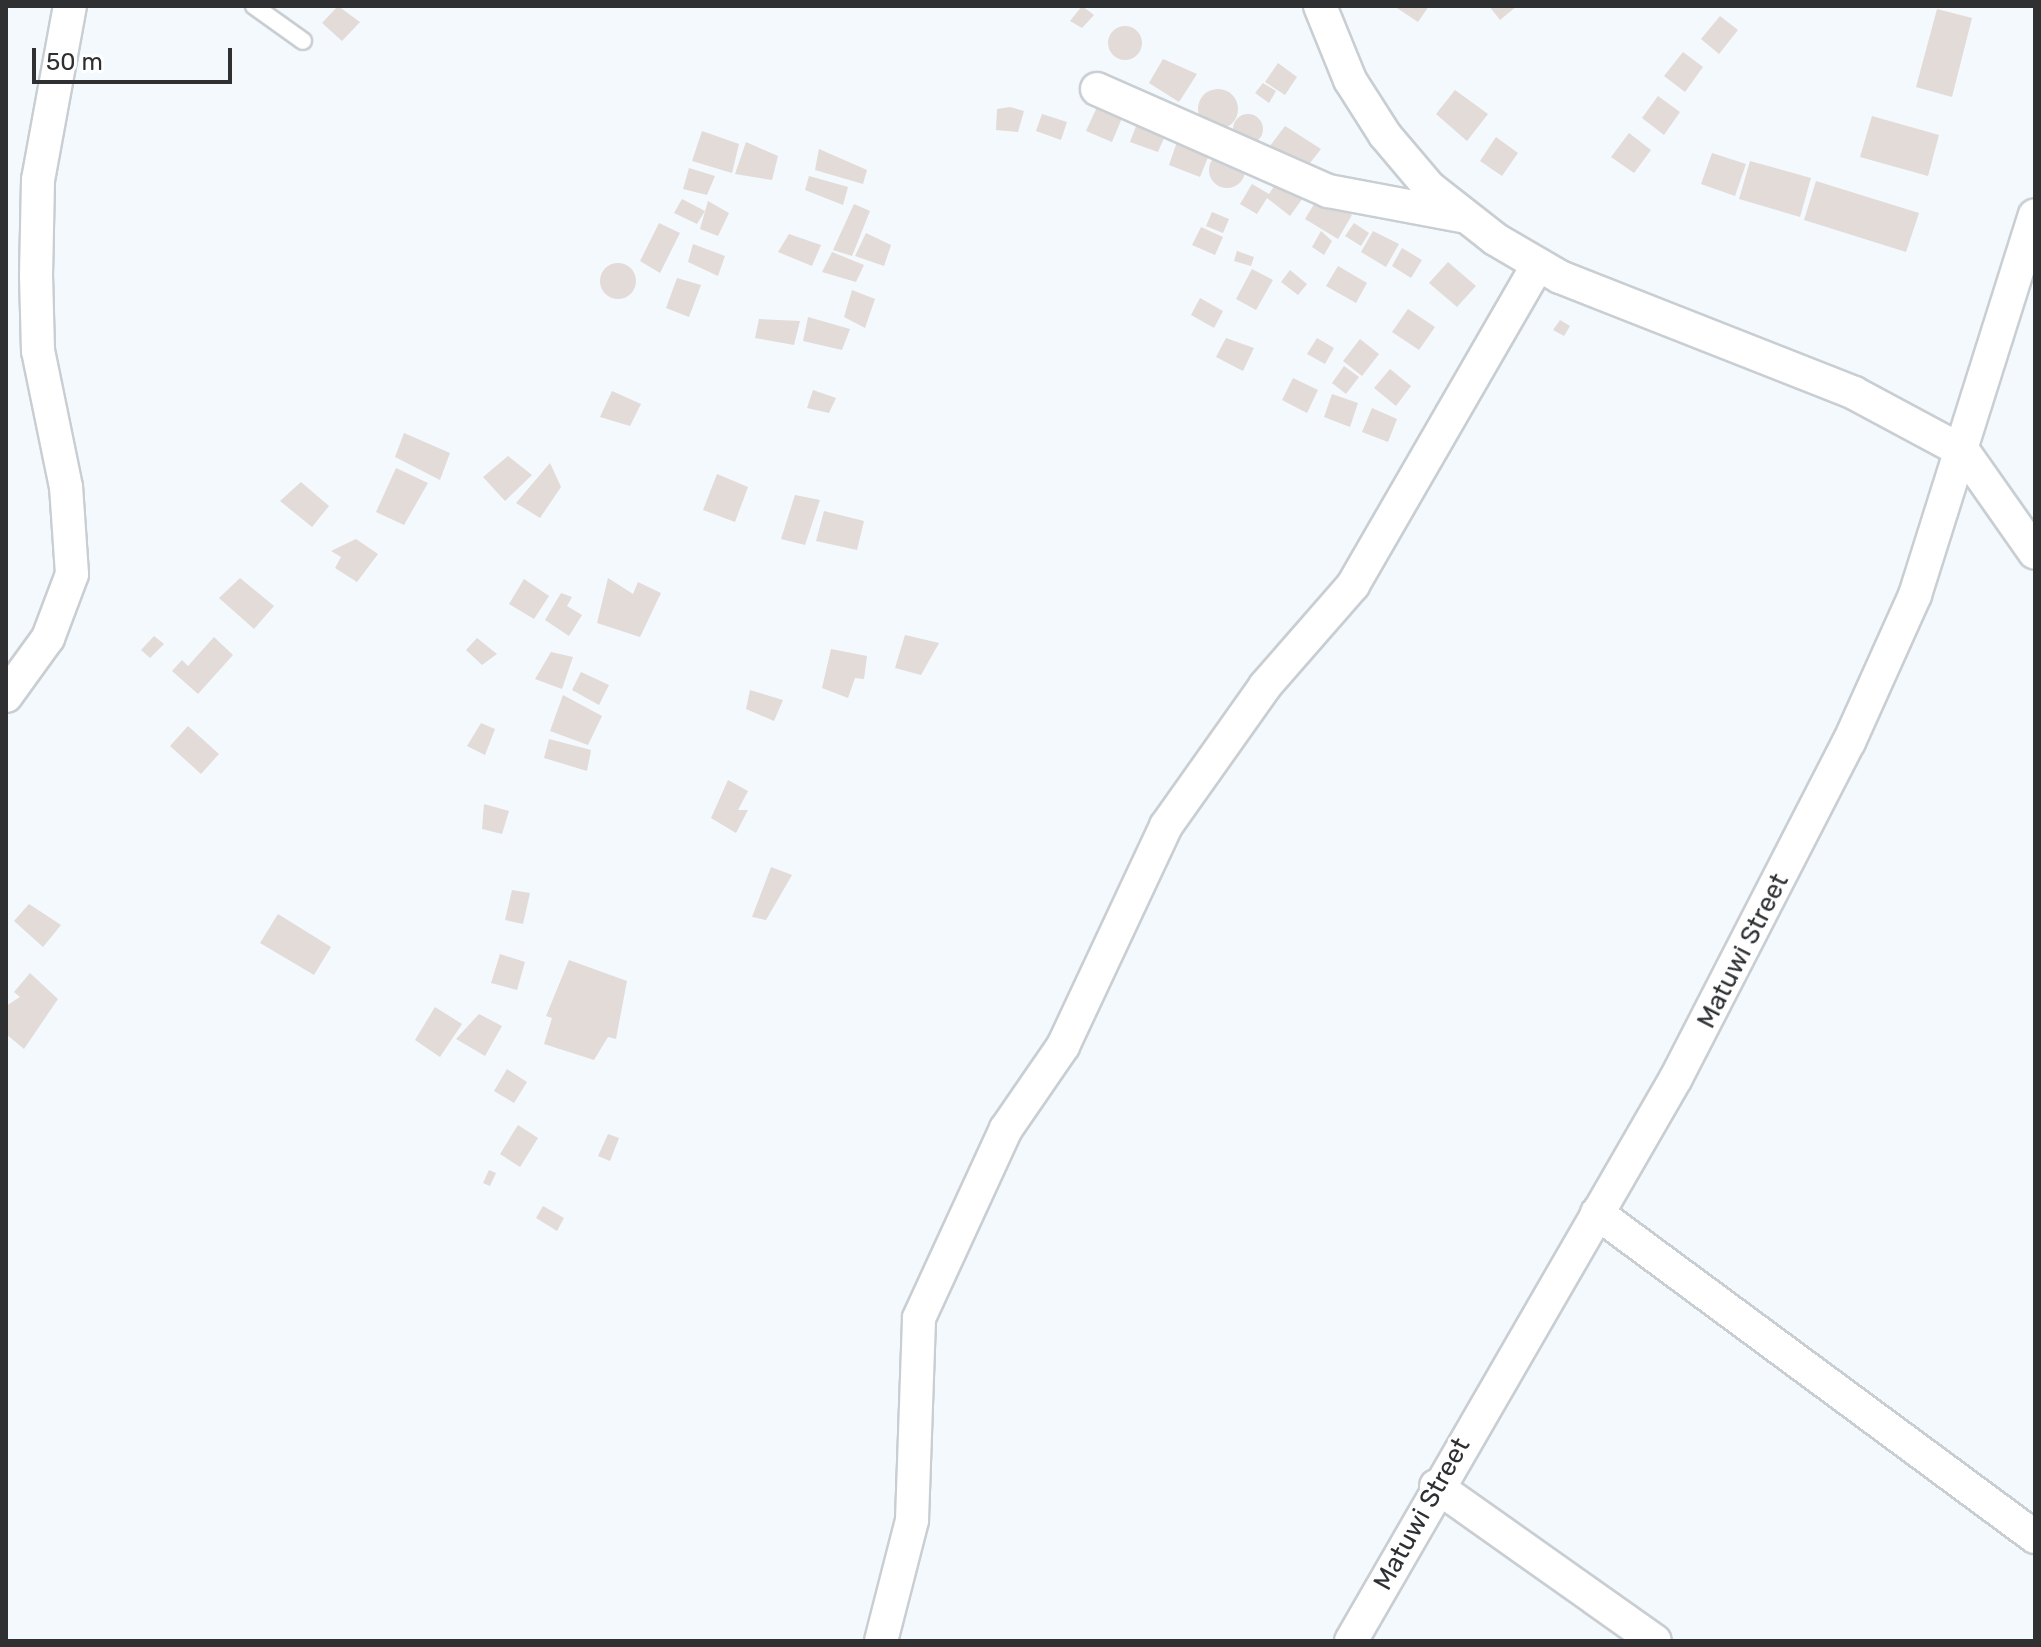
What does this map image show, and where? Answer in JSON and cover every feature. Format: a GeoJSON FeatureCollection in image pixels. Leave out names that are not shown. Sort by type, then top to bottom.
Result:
{"type":"FeatureCollection","features":[{"type":"Feature","properties":{"kind":"street"},"geometry":{"type":"LineString","coordinates":[[6,696],[48,638],[72,574],[66,487],[38,351],[36,276],[38,180],[70,6]]}},
{"type":"Feature","properties":{"kind":"street"},"geometry":{"type":"LineString","coordinates":[[1320,6],[1350,80],[1385,135],[1429,187],[1468,217],[1538,265],[1854,393],[1964,452],[2035,553]]}},
{"type":"Feature","properties":{"kind":"street"},"geometry":{"type":"LineString","coordinates":[[1097,89],[1328,191],[1468,217]]}},
{"type":"Feature","properties":{"kind":"street","name":"Matuwi Street"},"geometry":{"type":"LineString","coordinates":[[1351,1641],[1436,1486],[1737,967],[1849,742],[1915,595],[1964,452],[2035,215]]}},
{"type":"Feature","properties":{"kind":"street"},"geometry":{"type":"LineString","coordinates":[[881,1641],[912,1520],[911,1373],[919,1318],[1006,1129],[1063,1046],[1166,826],[1265,686],[1353,585],[1538,265]]}},
{"type":"Feature","properties":{"kind":"street"},"geometry":{"type":"LineString","coordinates":[[1597,1213],[2035,1537]]}},
{"type":"Feature","properties":{"kind":"street"},"geometry":{"type":"LineString","coordinates":[[1436,1486],[1655,1641]]}},
{"type":"Feature","properties":{"kind":"lane"},"geometry":{"type":"LineString","coordinates":[[254,6],[303,41]]}},
{"type":"Feature","properties":{"kind":"building"},"geometry":{"type":"Polygon","coordinates":[[[338,6],[360,22],[342,41],[322,23],[338,6]]]}},
{"type":"Feature","properties":{"kind":"building"},"geometry":{"type":"Polygon","coordinates":[[[1082,6],[1094,15],[1082,28],[1070,21],[1082,6]]]}},
{"type":"Feature","properties":{"kind":"building"},"geometry":{"type":"Polygon","coordinates":[[[1394,6],[1429,6],[1418,22],[1394,6]]]}},
{"type":"Feature","properties":{"kind":"building"},"geometry":{"type":"Polygon","coordinates":[[[1489,6],[1517,6],[1500,20],[1489,6]]]}},
{"type":"Feature","properties":{"kind":"building"},"geometry":{"type":"Polygon","coordinates":[[[1937,9],[1972,18],[1952,97],[1916,87],[1937,9]]]}},
{"type":"Feature","properties":{"kind":"building"},"geometry":{"type":"Polygon","coordinates":[[[1720,16],[1738,30],[1719,54],[1701,39],[1720,16]]]}},
{"type":"Feature","properties":{"kind":"building"},"geometry":{"type":"Polygon","coordinates":[[[1125,26],[1137,31],[1142,43],[1137,55],[1125,60],[1113,55],[1108,43],[1113,31],[1125,26]]]}},
{"type":"Feature","properties":{"kind":"building"},"geometry":{"type":"Polygon","coordinates":[[[1683,52],[1703,67],[1685,92],[1664,76],[1683,52]]]}},
{"type":"Feature","properties":{"kind":"building"},"geometry":{"type":"Polygon","coordinates":[[[1163,59],[1197,74],[1179,102],[1149,83],[1163,59]]]}},
{"type":"Feature","properties":{"kind":"building"},"geometry":{"type":"Polygon","coordinates":[[[1278,63],[1297,77],[1285,95],[1265,82],[1278,63]]]}},
{"type":"Feature","properties":{"kind":"building"},"geometry":{"type":"Polygon","coordinates":[[[1263,83],[1276,91],[1269,103],[1255,93],[1263,83]]]}},
{"type":"Feature","properties":{"kind":"building"},"geometry":{"type":"Polygon","coordinates":[[[1218,89],[1232,95],[1238,109],[1232,123],[1218,129],[1204,123],[1198,109],[1204,95],[1218,89]]]}},
{"type":"Feature","properties":{"kind":"building"},"geometry":{"type":"Polygon","coordinates":[[[1455,90],[1488,114],[1467,141],[1436,114],[1455,90]]]}},
{"type":"Feature","properties":{"kind":"building"},"geometry":{"type":"Polygon","coordinates":[[[1658,96],[1680,112],[1664,135],[1642,118],[1658,96]]]}},
{"type":"Feature","properties":{"kind":"building"},"geometry":{"type":"Polygon","coordinates":[[[1010,107],[1024,111],[1018,132],[996,130],[997,109],[1010,107]]]}},
{"type":"Feature","properties":{"kind":"building"},"geometry":{"type":"Polygon","coordinates":[[[1097,107],[1122,118],[1112,142],[1086,131],[1097,107]]]}},
{"type":"Feature","properties":{"kind":"building"},"geometry":{"type":"Polygon","coordinates":[[[1042,114],[1067,122],[1061,140],[1036,131],[1042,114]]]}},
{"type":"Feature","properties":{"kind":"building"},"geometry":{"type":"Polygon","coordinates":[[[1248,114],[1259,118],[1263,129],[1259,140],[1248,144],[1237,140],[1233,129],[1237,118],[1248,114]]]}},
{"type":"Feature","properties":{"kind":"building"},"geometry":{"type":"Polygon","coordinates":[[[1872,116],[1939,135],[1928,176],[1860,157],[1872,116]]]}},
{"type":"Feature","properties":{"kind":"building"},"geometry":{"type":"Polygon","coordinates":[[[1138,121],[1167,131],[1158,152],[1130,142],[1138,121]]]}},
{"type":"Feature","properties":{"kind":"building"},"geometry":{"type":"Polygon","coordinates":[[[1285,126],[1321,149],[1303,172],[1270,146],[1285,126]]]}},
{"type":"Feature","properties":{"kind":"building"},"geometry":{"type":"Polygon","coordinates":[[[702,131],[739,144],[732,173],[692,161],[702,131]]]}},
{"type":"Feature","properties":{"kind":"building"},"geometry":{"type":"Polygon","coordinates":[[[1629,133],[1651,150],[1634,173],[1611,157],[1629,133]]]}},
{"type":"Feature","properties":{"kind":"building"},"geometry":{"type":"Polygon","coordinates":[[[1179,136],[1211,150],[1200,177],[1169,165],[1179,136]]]}},
{"type":"Feature","properties":{"kind":"building"},"geometry":{"type":"Polygon","coordinates":[[[1496,137],[1518,153],[1502,176],[1480,161],[1496,137]]]}},
{"type":"Feature","properties":{"kind":"building"},"geometry":{"type":"Polygon","coordinates":[[[746,142],[778,156],[772,180],[735,174],[746,142]]]}},
{"type":"Feature","properties":{"kind":"building"},"geometry":{"type":"Polygon","coordinates":[[[819,149],[867,170],[863,184],[815,170],[819,149]]]}},
{"type":"Feature","properties":{"kind":"building"},"geometry":{"type":"Polygon","coordinates":[[[1227,152],[1240,157],[1245,170],[1240,183],[1227,188],[1214,183],[1209,170],[1214,157],[1227,152]]]}},
{"type":"Feature","properties":{"kind":"building"},"geometry":{"type":"Polygon","coordinates":[[[1712,153],[1746,164],[1735,196],[1701,184],[1712,153]]]}},
{"type":"Feature","properties":{"kind":"building"},"geometry":{"type":"Polygon","coordinates":[[[1750,161],[1811,178],[1800,217],[1739,199],[1750,161]]]}},
{"type":"Feature","properties":{"kind":"building"},"geometry":{"type":"Polygon","coordinates":[[[689,168],[715,176],[707,195],[683,189],[689,168]]]}},
{"type":"Feature","properties":{"kind":"building"},"geometry":{"type":"Polygon","coordinates":[[[809,176],[848,187],[843,205],[805,190],[809,176]]]}},
{"type":"Feature","properties":{"kind":"building"},"geometry":{"type":"Polygon","coordinates":[[[1280,177],[1305,195],[1290,216],[1267,198],[1257,214],[1240,204],[1252,184],[1269,194],[1280,177]]]}},
{"type":"Feature","properties":{"kind":"building"},"geometry":{"type":"Polygon","coordinates":[[[1816,181],[1919,213],[1906,252],[1804,220],[1816,181]]]}},
{"type":"Feature","properties":{"kind":"building"},"geometry":{"type":"Polygon","coordinates":[[[1319,196],[1352,215],[1338,239],[1305,219],[1319,196]]]}},
{"type":"Feature","properties":{"kind":"building"},"geometry":{"type":"Polygon","coordinates":[[[682,199],[705,211],[697,224],[674,213],[682,199]]]}},
{"type":"Feature","properties":{"kind":"building"},"geometry":{"type":"Polygon","coordinates":[[[708,201],[729,213],[718,236],[700,229],[708,201]]]}},
{"type":"Feature","properties":{"kind":"building"},"geometry":{"type":"Polygon","coordinates":[[[854,204],[870,211],[852,256],[833,250],[854,204]]]}},
{"type":"Feature","properties":{"kind":"building"},"geometry":{"type":"Polygon","coordinates":[[[1212,212],[1229,219],[1223,233],[1206,226],[1212,212]]]}},
{"type":"Feature","properties":{"kind":"building"},"geometry":{"type":"Polygon","coordinates":[[[659,223],[680,233],[660,273],[640,261],[659,223]]]}},
{"type":"Feature","properties":{"kind":"building"},"geometry":{"type":"Polygon","coordinates":[[[1354,223],[1369,233],[1361,246],[1345,236],[1354,223]]]}},
{"type":"Feature","properties":{"kind":"building"},"geometry":{"type":"Polygon","coordinates":[[[1201,227],[1223,237],[1215,255],[1192,245],[1201,227]]]}},
{"type":"Feature","properties":{"kind":"building"},"geometry":{"type":"Polygon","coordinates":[[[1321,231],[1332,241],[1324,255],[1312,247],[1321,231]]]}},
{"type":"Feature","properties":{"kind":"building"},"geometry":{"type":"Polygon","coordinates":[[[1373,231],[1399,244],[1386,267],[1361,252],[1373,231]]]}},
{"type":"Feature","properties":{"kind":"building"},"geometry":{"type":"Polygon","coordinates":[[[866,233],[891,245],[884,266],[855,256],[866,233]]]}},
{"type":"Feature","properties":{"kind":"building"},"geometry":{"type":"Polygon","coordinates":[[[789,234],[821,245],[812,266],[778,252],[789,234]]]}},
{"type":"Feature","properties":{"kind":"building"},"geometry":{"type":"Polygon","coordinates":[[[693,244],[725,256],[718,276],[688,262],[693,244]]]}},
{"type":"Feature","properties":{"kind":"building"},"geometry":{"type":"Polygon","coordinates":[[[1402,248],[1422,260],[1411,278],[1392,266],[1402,248]]]}},
{"type":"Feature","properties":{"kind":"building"},"geometry":{"type":"Polygon","coordinates":[[[1237,251],[1254,257],[1251,266],[1234,261],[1237,251]]]}},
{"type":"Feature","properties":{"kind":"building"},"geometry":{"type":"Polygon","coordinates":[[[832,252],[864,265],[856,282],[822,272],[832,252]]]}},
{"type":"Feature","properties":{"kind":"building"},"geometry":{"type":"Polygon","coordinates":[[[1448,262],[1476,286],[1457,307],[1429,283],[1448,262]]]}},
{"type":"Feature","properties":{"kind":"building"},"geometry":{"type":"Polygon","coordinates":[[[618,263],[631,268],[636,281],[631,294],[618,299],[605,294],[600,281],[605,268],[618,263]]]}},
{"type":"Feature","properties":{"kind":"building"},"geometry":{"type":"Polygon","coordinates":[[[1338,266],[1367,283],[1356,303],[1326,286],[1338,266]]]}},
{"type":"Feature","properties":{"kind":"building"},"geometry":{"type":"Polygon","coordinates":[[[1252,269],[1273,280],[1256,310],[1236,299],[1252,269]]]}},
{"type":"Feature","properties":{"kind":"building"},"geometry":{"type":"Polygon","coordinates":[[[1290,270],[1307,284],[1298,295],[1281,282],[1290,270]]]}},
{"type":"Feature","properties":{"kind":"building"},"geometry":{"type":"Polygon","coordinates":[[[677,278],[701,285],[689,317],[666,308],[677,278]]]}},
{"type":"Feature","properties":{"kind":"building"},"geometry":{"type":"Polygon","coordinates":[[[852,290],[875,299],[865,328],[844,317],[852,290]]]}},
{"type":"Feature","properties":{"kind":"building"},"geometry":{"type":"Polygon","coordinates":[[[1200,298],[1223,311],[1214,328],[1191,315],[1200,298]]]}},
{"type":"Feature","properties":{"kind":"building"},"geometry":{"type":"Polygon","coordinates":[[[1408,309],[1435,327],[1419,350],[1392,332],[1408,309]]]}},
{"type":"Feature","properties":{"kind":"building"},"geometry":{"type":"Polygon","coordinates":[[[808,317],[850,329],[842,350],[803,341],[808,317]]]}},
{"type":"Feature","properties":{"kind":"building"},"geometry":{"type":"Polygon","coordinates":[[[759,319],[800,321],[794,345],[755,338],[759,319]]]}},
{"type":"Feature","properties":{"kind":"building"},"geometry":{"type":"Polygon","coordinates":[[[1560,320],[1570,326],[1564,336],[1553,330],[1560,320]]]}},
{"type":"Feature","properties":{"kind":"building"},"geometry":{"type":"Polygon","coordinates":[[[1226,338],[1254,348],[1243,371],[1216,357],[1226,338]]]}},
{"type":"Feature","properties":{"kind":"building"},"geometry":{"type":"Polygon","coordinates":[[[1317,338],[1334,348],[1325,364],[1307,354],[1317,338]]]}},
{"type":"Feature","properties":{"kind":"building"},"geometry":{"type":"Polygon","coordinates":[[[1360,339],[1379,354],[1362,376],[1343,361],[1360,339]]]}},
{"type":"Feature","properties":{"kind":"building"},"geometry":{"type":"Polygon","coordinates":[[[1344,366],[1359,377],[1346,394],[1332,383],[1344,366]]]}},
{"type":"Feature","properties":{"kind":"building"},"geometry":{"type":"Polygon","coordinates":[[[1390,369],[1411,386],[1396,406],[1374,388],[1390,369]]]}},
{"type":"Feature","properties":{"kind":"building"},"geometry":{"type":"Polygon","coordinates":[[[1293,378],[1318,390],[1307,413],[1282,400],[1293,378]]]}},
{"type":"Feature","properties":{"kind":"building"},"geometry":{"type":"Polygon","coordinates":[[[813,390],[836,398],[829,413],[807,408],[813,390]]]}},
{"type":"Feature","properties":{"kind":"building"},"geometry":{"type":"Polygon","coordinates":[[[612,391],[641,404],[630,426],[600,417],[612,391]]]}},
{"type":"Feature","properties":{"kind":"building"},"geometry":{"type":"Polygon","coordinates":[[[1332,394],[1358,403],[1350,427],[1324,417],[1332,394]]]}},
{"type":"Feature","properties":{"kind":"building"},"geometry":{"type":"Polygon","coordinates":[[[1372,408],[1397,419],[1388,442],[1362,432],[1372,408]]]}},
{"type":"Feature","properties":{"kind":"building"},"geometry":{"type":"Polygon","coordinates":[[[404,433],[450,453],[440,480],[395,457],[404,433]]]}},
{"type":"Feature","properties":{"kind":"building"},"geometry":{"type":"Polygon","coordinates":[[[508,456],[532,475],[505,501],[483,477],[508,456]]]}},
{"type":"Feature","properties":{"kind":"building"},"geometry":{"type":"Polygon","coordinates":[[[550,463],[561,487],[540,518],[516,503],[550,463]]]}},
{"type":"Feature","properties":{"kind":"building"},"geometry":{"type":"Polygon","coordinates":[[[396,468],[428,483],[404,525],[376,512],[396,468]]]}},
{"type":"Feature","properties":{"kind":"building"},"geometry":{"type":"Polygon","coordinates":[[[717,474],[748,487],[735,522],[703,510],[717,474]]]}},
{"type":"Feature","properties":{"kind":"building"},"geometry":{"type":"Polygon","coordinates":[[[301,482],[329,506],[312,527],[280,501],[301,482]]]}},
{"type":"Feature","properties":{"kind":"building"},"geometry":{"type":"Polygon","coordinates":[[[795,495],[820,500],[805,545],[781,539],[795,495]]]}},
{"type":"Feature","properties":{"kind":"building"},"geometry":{"type":"Polygon","coordinates":[[[824,511],[864,521],[857,550],[816,541],[824,511]]]}},
{"type":"Feature","properties":{"kind":"building"},"geometry":{"type":"Polygon","coordinates":[[[356,539],[378,554],[357,582],[335,568],[341,557],[331,551],[356,539]]]}},
{"type":"Feature","properties":{"kind":"building"},"geometry":{"type":"Polygon","coordinates":[[[240,578],[274,606],[254,629],[219,598],[240,578]]]}},
{"type":"Feature","properties":{"kind":"building"},"geometry":{"type":"Polygon","coordinates":[[[608,578],[633,594],[638,582],[661,593],[640,637],[597,623],[608,578]]]}},
{"type":"Feature","properties":{"kind":"building"},"geometry":{"type":"Polygon","coordinates":[[[524,579],[549,596],[534,619],[509,604],[524,579]]]}},
{"type":"Feature","properties":{"kind":"building"},"geometry":{"type":"Polygon","coordinates":[[[561,593],[572,597],[567,606],[582,615],[569,636],[545,620],[561,593]]]}},
{"type":"Feature","properties":{"kind":"building"},"geometry":{"type":"Polygon","coordinates":[[[905,635],[939,643],[921,675],[895,668],[905,635]]]}},
{"type":"Feature","properties":{"kind":"building"},"geometry":{"type":"Polygon","coordinates":[[[154,636],[164,644],[150,658],[141,650],[154,636]]]}},
{"type":"Feature","properties":{"kind":"building"},"geometry":{"type":"Polygon","coordinates":[[[214,637],[233,655],[198,694],[172,671],[182,660],[188,666],[214,637]]]}},
{"type":"Feature","properties":{"kind":"building"},"geometry":{"type":"Polygon","coordinates":[[[477,638],[497,654],[482,665],[466,650],[477,638]]]}},
{"type":"Feature","properties":{"kind":"building"},"geometry":{"type":"Polygon","coordinates":[[[831,649],[867,656],[864,679],[855,678],[848,698],[822,688],[831,649]]]}},
{"type":"Feature","properties":{"kind":"building"},"geometry":{"type":"Polygon","coordinates":[[[551,652],[573,657],[562,689],[535,679],[551,652]]]}},
{"type":"Feature","properties":{"kind":"building"},"geometry":{"type":"Polygon","coordinates":[[[581,672],[609,685],[599,705],[572,690],[581,672]]]}},
{"type":"Feature","properties":{"kind":"building"},"geometry":{"type":"Polygon","coordinates":[[[750,690],[783,700],[774,721],[746,709],[750,690]]]}},
{"type":"Feature","properties":{"kind":"building"},"geometry":{"type":"Polygon","coordinates":[[[563,695],[602,716],[588,745],[550,731],[563,695]]]}},
{"type":"Feature","properties":{"kind":"building"},"geometry":{"type":"Polygon","coordinates":[[[481,723],[495,729],[485,755],[467,746],[481,723]]]}},
{"type":"Feature","properties":{"kind":"building"},"geometry":{"type":"Polygon","coordinates":[[[188,726],[219,754],[201,774],[170,746],[188,726]]]}},
{"type":"Feature","properties":{"kind":"building"},"geometry":{"type":"Polygon","coordinates":[[[549,739],[591,750],[587,771],[544,758],[549,739]]]}},
{"type":"Feature","properties":{"kind":"building"},"geometry":{"type":"Polygon","coordinates":[[[728,780],[748,791],[738,810],[748,810],[736,833],[711,818],[728,780]]]}},
{"type":"Feature","properties":{"kind":"building"},"geometry":{"type":"Polygon","coordinates":[[[484,804],[509,811],[502,834],[482,829],[484,804]]]}},
{"type":"Feature","properties":{"kind":"building"},"geometry":{"type":"Polygon","coordinates":[[[771,867],[792,875],[766,920],[752,917],[771,867]]]}},
{"type":"Feature","properties":{"kind":"building"},"geometry":{"type":"Polygon","coordinates":[[[512,890],[530,893],[523,924],[505,920],[512,890]]]}},
{"type":"Feature","properties":{"kind":"building"},"geometry":{"type":"Polygon","coordinates":[[[29,904],[61,925],[43,947],[14,921],[29,904]]]}},
{"type":"Feature","properties":{"kind":"building"},"geometry":{"type":"Polygon","coordinates":[[[278,914],[331,947],[314,975],[260,943],[278,914]]]}},
{"type":"Feature","properties":{"kind":"building"},"geometry":{"type":"Polygon","coordinates":[[[500,954],[525,962],[517,990],[491,983],[500,954]]]}},
{"type":"Feature","properties":{"kind":"building"},"geometry":{"type":"Polygon","coordinates":[[[569,960],[627,981],[616,1039],[608,1037],[594,1060],[544,1044],[552,1018],[546,1016],[569,960]]]}},
{"type":"Feature","properties":{"kind":"building"},"geometry":{"type":"Polygon","coordinates":[[[30,973],[58,999],[24,1049],[6,1034],[6,1006],[20,997],[14,992],[30,973]]]}},
{"type":"Feature","properties":{"kind":"building"},"geometry":{"type":"Polygon","coordinates":[[[435,1007],[462,1024],[440,1057],[415,1040],[435,1007]]]}},
{"type":"Feature","properties":{"kind":"building"},"geometry":{"type":"Polygon","coordinates":[[[479,1014],[502,1026],[485,1056],[456,1039],[479,1014]]]}},
{"type":"Feature","properties":{"kind":"building"},"geometry":{"type":"Polygon","coordinates":[[[507,1069],[527,1082],[514,1103],[494,1091],[507,1069]]]}},
{"type":"Feature","properties":{"kind":"building"},"geometry":{"type":"Polygon","coordinates":[[[518,1125],[538,1138],[520,1167],[500,1154],[518,1125]]]}},
{"type":"Feature","properties":{"kind":"building"},"geometry":{"type":"Polygon","coordinates":[[[608,1134],[619,1138],[610,1161],[598,1156],[608,1134]]]}},
{"type":"Feature","properties":{"kind":"building"},"geometry":{"type":"Polygon","coordinates":[[[489,1170],[496,1173],[490,1186],[483,1183],[489,1170]]]}},
{"type":"Feature","properties":{"kind":"building"},"geometry":{"type":"Polygon","coordinates":[[[543,1206],[564,1218],[557,1231],[536,1218],[543,1206]]]}}]}
